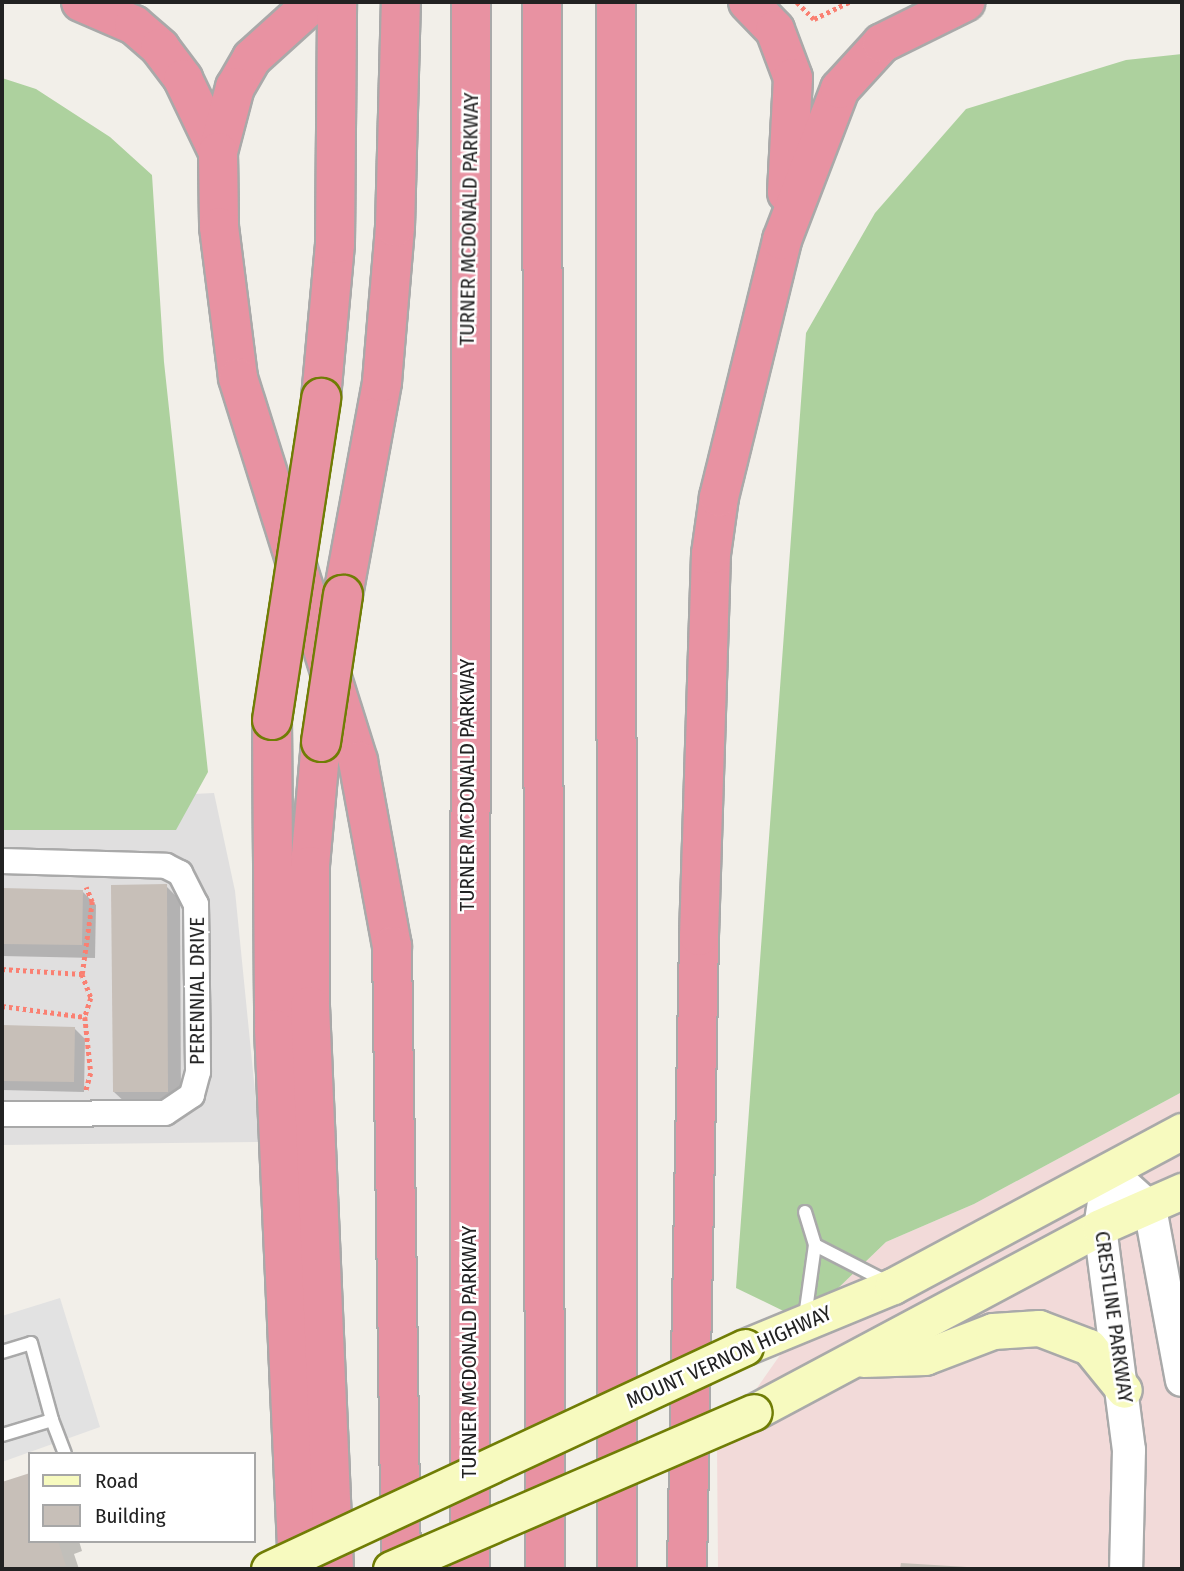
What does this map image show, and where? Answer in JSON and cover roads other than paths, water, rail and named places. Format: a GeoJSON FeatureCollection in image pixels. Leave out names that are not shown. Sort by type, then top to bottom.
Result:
{"type":"FeatureCollection","features":[{"type":"Feature","properties":{"kind":"highway"},"geometry":{"type":"LineString","coordinates":[[81,2],[134,25],[160,48],[183,79],[218,152]]}},
{"type":"Feature","properties":{"kind":"highway"},"geometry":{"type":"LineString","coordinates":[[334,1569],[310,1006],[310,866],[321,742],[343,595],[382,382],[401,53],[401,2]]}},
{"type":"Feature","properties":{"kind":"highway","name":"TURNER MCDONALD PARKWAY"},"geometry":{"type":"LineString","coordinates":[[470,1569],[466,450],[471,2]]}},
{"type":"Feature","properties":{"kind":"highway"},"geometry":{"type":"LineString","coordinates":[[616,2],[617,1569]]}},
{"type":"Feature","properties":{"kind":"highway"},"geometry":{"type":"LineString","coordinates":[[748,2],[775,30],[793,78],[782,240]]}},
{"type":"Feature","properties":{"kind":"highway"},"geometry":{"type":"LineString","coordinates":[[687,1569],[711,554],[782,240],[840,89],[882,43],[965,2]]}},
{"type":"Feature","properties":{"kind":"highway"},"geometry":{"type":"LineString","coordinates":[[329,10],[252,58],[235,87],[218,152],[219,227],[238,378],[358,761],[392,946],[401,1569]]}},
{"type":"Feature","properties":{"kind":"highway"},"geometry":{"type":"LineString","coordinates":[[298,1569],[274,1029],[272,720],[321,398],[335,244],[329,10]]}},
{"type":"Feature","properties":{"kind":"highway"},"geometry":{"type":"LineString","coordinates":[[542,12],[545,1569]]}},
{"type":"Feature","properties":{"kind":"main road","name":"MOUNT VERNON HIGHWAY"},"geometry":{"type":"LineString","coordinates":[[269,1569],[745,1347],[893,1286],[1182,1131]]}},
{"type":"Feature","properties":{"kind":"main road"},"geometry":{"type":"LineString","coordinates":[[391,1569],[754,1412],[863,1359],[1100,1227],[1150,1208],[1182,1191]]}},
{"type":"Feature","properties":{"kind":"main road"},"geometry":{"type":"LineString","coordinates":[[863,1359],[925,1357],[993,1331],[1039,1328],[1089,1348],[1124,1390]]}},
{"type":"Feature","properties":{"kind":"street","name":"PERENNIAL DRIVE"},"geometry":{"type":"LineString","coordinates":[[2,861],[166,866],[191,887],[198,1072],[181,1108],[83,1114],[2,1114]]}},
{"type":"Feature","properties":{"kind":"street"},"geometry":{"type":"LineString","coordinates":[[1109,1171],[1150,1208],[1182,1380]]}},
{"type":"Feature","properties":{"kind":"street","name":"CRESTLINE PARKWAY"},"geometry":{"type":"LineString","coordinates":[[1109,1171],[1100,1227],[1124,1390],[1126,1569]]}},
{"type":"Feature","properties":{"kind":"lane"},"geometry":{"type":"LineString","coordinates":[[804,1321],[815,1245],[805,1212]]}},
{"type":"Feature","properties":{"kind":"lane"},"geometry":{"type":"LineString","coordinates":[[815,1245],[893,1286]]}},
{"type":"Feature","properties":{"kind":"lane"},"geometry":{"type":"LineString","coordinates":[[2,1352],[31,1343],[52,1420],[64,1452]]}},
{"type":"Feature","properties":{"kind":"lane"},"geometry":{"type":"LineString","coordinates":[[2,1435],[52,1420]]}}]}
